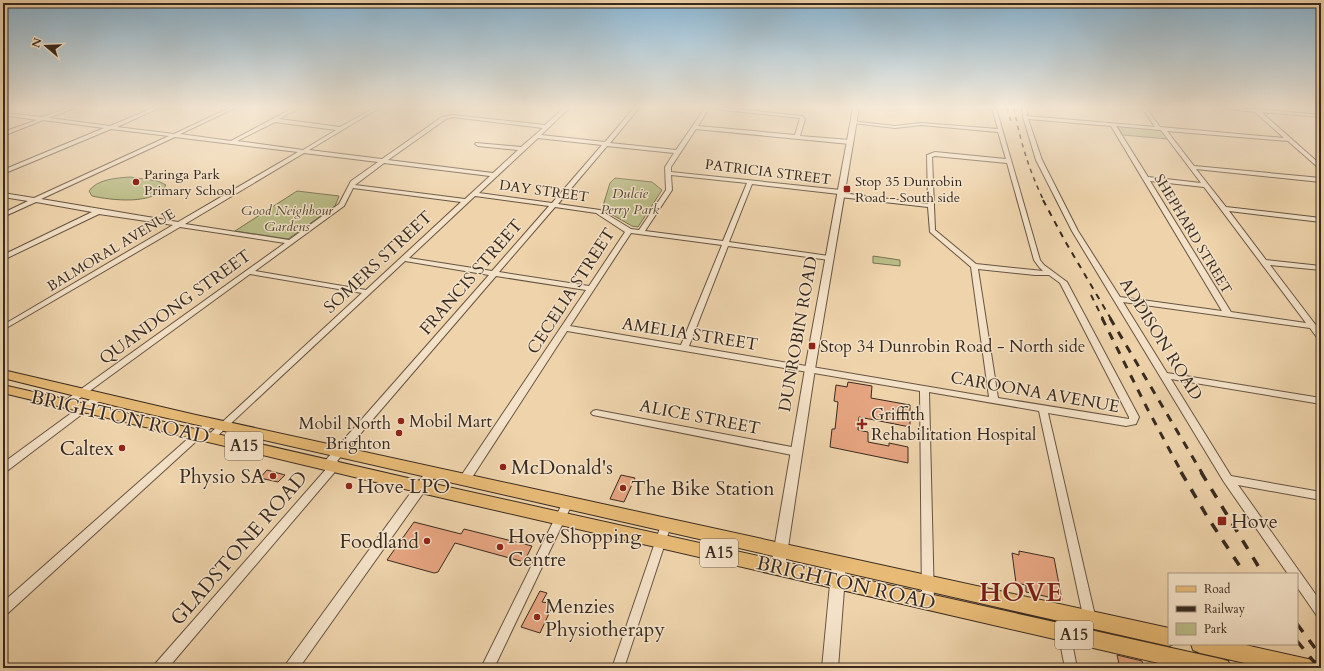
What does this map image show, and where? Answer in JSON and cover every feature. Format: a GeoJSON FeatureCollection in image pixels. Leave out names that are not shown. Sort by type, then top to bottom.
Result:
{"type":"FeatureCollection","features":[{"type":"Feature","properties":{"kind":"main road","name":"BRIGHTON ROAD"},"geometry":{"type":"LineString","coordinates":[[3,374],[81,394],[217,425],[568,502],[778,567],[838,580],[928,593],[1090,620],[1168,637]]}},
{"type":"Feature","properties":{"kind":"main road","name":"BRIGHTON ROAD"},"geometry":{"type":"LineString","coordinates":[[3,389],[559,518],[781,549],[839,563],[928,593],[1064,632],[1221,668]]}},
{"type":"Feature","properties":{"kind":"main road"},"geometry":{"type":"LineString","coordinates":[[1204,645],[1286,665],[1308,668]]}},
{"type":"Feature","properties":{"kind":"street"},"geometry":{"type":"LineString","coordinates":[[3,172],[82,139]]}},
{"type":"Feature","properties":{"kind":"street"},"geometry":{"type":"LineString","coordinates":[[3,215],[167,139]]}},
{"type":"Feature","properties":{"kind":"street"},"geometry":{"type":"LineString","coordinates":[[211,139],[495,175]]}},
{"type":"Feature","properties":{"kind":"street"},"geometry":{"type":"LineString","coordinates":[[232,142],[237,139]]}},
{"type":"Feature","properties":{"kind":"street","name":"BALMORAL AVENUE"},"geometry":{"type":"LineString","coordinates":[[3,328],[323,139]]}},
{"type":"Feature","properties":{"kind":"street","name":"QUANDONG STREET"},"geometry":{"type":"LineString","coordinates":[[66,404],[342,205],[353,182],[414,139]]}},
{"type":"Feature","properties":{"kind":"street","name":"SOMERS STREET"},"geometry":{"type":"LineString","coordinates":[[3,610],[217,425],[367,292],[533,139]]}},
{"type":"Feature","properties":{"kind":"street"},"geometry":{"type":"LineString","coordinates":[[566,139],[678,152]]}},
{"type":"Feature","properties":{"kind":"street","name":"FRANCIS STREET"},"geometry":{"type":"LineString","coordinates":[[343,452],[553,204],[610,139]]}},
{"type":"Feature","properties":{"kind":"street","name":"CECELIA STREET"},"geometry":{"type":"LineString","coordinates":[[465,479],[629,231],[641,232],[669,190],[668,167],[687,139]]}},
{"type":"Feature","properties":{"kind":"street"},"geometry":{"type":"LineString","coordinates":[[822,139],[850,142]]}},
{"type":"Feature","properties":{"kind":"street"},"geometry":{"type":"LineString","coordinates":[[1002,139],[1008,161],[1011,163],[1037,260],[1052,273]]}},
{"type":"Feature","properties":{"kind":"street","name":"ADDISON ROAD"},"geometry":{"type":"LineString","coordinates":[[1032,139],[1039,160],[1075,231],[1228,479],[1293,573]]}},
{"type":"Feature","properties":{"kind":"street","name":"SHEPHARD STREET"},"geometry":{"type":"LineString","coordinates":[[1122,139],[1228,314]]}},
{"type":"Feature","properties":{"kind":"street"},"geometry":{"type":"LineString","coordinates":[[1169,139],[1321,337]]}},
{"type":"Feature","properties":{"kind":"street"},"geometry":{"type":"LineString","coordinates":[[1281,139],[1289,140],[1321,168]]}},
{"type":"Feature","properties":{"kind":"street","name":"DUNROBIN ROAD"},"geometry":{"type":"LineString","coordinates":[[778,567],[810,369],[850,142]]}},
{"type":"Feature","properties":{"kind":"street"},"geometry":{"type":"LineString","coordinates":[[478,144],[523,149]]}},
{"type":"Feature","properties":{"kind":"street"},"geometry":{"type":"LineString","coordinates":[[1008,161],[930,154],[928,156],[932,231],[974,266],[1035,273],[1052,273]]}},
{"type":"Feature","properties":{"kind":"street"},"geometry":{"type":"LineString","coordinates":[[1192,167],[1321,180]]}},
{"type":"Feature","properties":{"kind":"street","name":"PATRICIA STREET"},"geometry":{"type":"LineString","coordinates":[[668,173],[750,182],[931,206]]}},
{"type":"Feature","properties":{"kind":"street"},"geometry":{"type":"LineString","coordinates":[[1146,178],[1205,185]]}},
{"type":"Feature","properties":{"kind":"street"},"geometry":{"type":"LineString","coordinates":[[684,348],[750,182]]}},
{"type":"Feature","properties":{"kind":"street"},"geometry":{"type":"LineString","coordinates":[[350,186],[466,201]]}},
{"type":"Feature","properties":{"kind":"street","name":"DAY STREET"},"geometry":{"type":"LineString","coordinates":[[474,194],[598,211],[629,231]]}},
{"type":"Feature","properties":{"kind":"street"},"geometry":{"type":"LineString","coordinates":[[3,195],[89,209],[97,212],[290,242]]}},
{"type":"Feature","properties":{"kind":"street"},"geometry":{"type":"LineString","coordinates":[[1224,209],[1321,220]]}},
{"type":"Feature","properties":{"kind":"street"},"geometry":{"type":"LineString","coordinates":[[4,259],[97,212]]}},
{"type":"Feature","properties":{"kind":"street"},"geometry":{"type":"LineString","coordinates":[[641,232],[829,258]]}},
{"type":"Feature","properties":{"kind":"street"},"geometry":{"type":"LineString","coordinates":[[403,259],[591,289]]}},
{"type":"Feature","properties":{"kind":"street"},"geometry":{"type":"LineString","coordinates":[[1264,262],[1321,268]]}},
{"type":"Feature","properties":{"kind":"street"},"geometry":{"type":"LineString","coordinates":[[974,266],[994,401]]}},
{"type":"Feature","properties":{"kind":"street"},"geometry":{"type":"LineString","coordinates":[[249,272],[367,292]]}},
{"type":"Feature","properties":{"kind":"street","name":"CAROONA AVENUE"},"geometry":{"type":"LineString","coordinates":[[810,369],[1126,423],[1133,422],[1134,417],[1063,282],[1052,273]]}},
{"type":"Feature","properties":{"kind":"street"},"geometry":{"type":"LineString","coordinates":[[1117,299],[1312,326]]}},
{"type":"Feature","properties":{"kind":"street","name":"AMELIA STREET"},"geometry":{"type":"LineString","coordinates":[[565,328],[810,369]]}},
{"type":"Feature","properties":{"kind":"street"},"geometry":{"type":"LineString","coordinates":[[1164,375],[1321,401]]}},
{"type":"Feature","properties":{"kind":"street"},"geometry":{"type":"LineString","coordinates":[[924,388],[928,593]]}},
{"type":"Feature","properties":{"kind":"street"},"geometry":{"type":"LineString","coordinates":[[3,468],[99,397]]}},
{"type":"Feature","properties":{"kind":"street"},"geometry":{"type":"LineString","coordinates":[[1043,409],[1090,620]]}},
{"type":"Feature","properties":{"kind":"street","name":"ALICE STREET"},"geometry":{"type":"LineString","coordinates":[[596,413],[797,452]]}},
{"type":"Feature","properties":{"kind":"street","name":"GLADSTONE ROAD"},"geometry":{"type":"LineString","coordinates":[[160,668],[343,452]]}},
{"type":"Feature","properties":{"kind":"street"},"geometry":{"type":"LineString","coordinates":[[291,668],[432,472]]}},
{"type":"Feature","properties":{"kind":"street"},"geometry":{"type":"LineString","coordinates":[[1228,479],[1321,496]]}},
{"type":"Feature","properties":{"kind":"street"},"geometry":{"type":"LineString","coordinates":[[487,668],[568,502]]}},
{"type":"Feature","properties":{"kind":"street"},"geometry":{"type":"LineString","coordinates":[[618,668],[663,532]]}},
{"type":"Feature","properties":{"kind":"street"},"geometry":{"type":"LineString","coordinates":[[830,668],[839,563]]}},
{"type":"Feature","properties":{"kind":"street"},"geometry":{"type":"LineString","coordinates":[[1298,579],[1321,612]]}},
{"type":"Feature","properties":{"kind":"street"},"geometry":{"type":"LineString","coordinates":[[1064,632],[1071,668]]}},
{"type":"Feature","properties":{"kind":"green space"},"geometry":{"type":"Polygon","coordinates":[[[130,177],[158,181],[166,185],[160,192],[152,196],[132,200],[92,196],[89,191],[97,184],[102,182],[130,177]]]}},
{"type":"Feature","properties":{"kind":"green space","name":"Dulcie Perry Park"},"geometry":{"type":"Polygon","coordinates":[[[615,178],[652,182],[662,190],[638,227],[632,226],[602,209],[610,183],[615,178]]]}},
{"type":"Feature","properties":{"kind":"green space","name":"Good Neighbour Gardens"},"geometry":{"type":"Polygon","coordinates":[[[297,191],[339,196],[335,206],[288,239],[235,231],[297,191]]]}},
{"type":"Feature","properties":{"kind":"green space"},"geometry":{"type":"Polygon","coordinates":[[[873,256],[900,260],[900,266],[873,263],[873,256]]]}},
{"type":"Feature","properties":{"kind":"building","name":"Griffith Rehabilitation Hospital"},"geometry":{"type":"Polygon","coordinates":[[[848,382],[872,386],[871,398],[910,405],[910,427],[859,417],[858,430],[868,432],[868,442],[889,446],[889,443],[908,447],[908,463],[830,447],[832,429],[835,429],[838,402],[834,401],[836,385],[847,387],[848,382]]]}},
{"type":"Feature","properties":{"kind":"building","name":"Physio SA"},"geometry":{"type":"Polygon","coordinates":[[[267,470],[285,475],[278,482],[260,478],[267,470]]]}},
{"type":"Feature","properties":{"kind":"building","name":"The Bike Station"},"geometry":{"type":"Polygon","coordinates":[[[621,475],[635,478],[624,502],[610,499],[621,475]]]}},
{"type":"Feature","properties":{"kind":"building","name":"Hove Shopping Centre"},"geometry":{"type":"Polygon","coordinates":[[[414,522],[461,534],[464,529],[532,546],[524,562],[455,543],[438,572],[434,573],[387,560],[414,522]]]}},
{"type":"Feature","properties":{"kind":"building"},"geometry":{"type":"Polygon","coordinates":[[[1019,551],[1054,558],[1062,600],[1026,592],[1026,585],[1016,583],[1012,553],[1019,555],[1019,551]]]}},
{"type":"Feature","properties":{"kind":"building","name":"Menzies Physiotherapy"},"geometry":{"type":"Polygon","coordinates":[[[540,591],[547,593],[542,602],[549,603],[548,605],[552,607],[540,633],[521,627],[540,591]]]}},
{"type":"Feature","properties":{"kind":"building"},"geometry":{"type":"Polygon","coordinates":[[[1117,655],[1142,661],[1144,668],[1120,668],[1117,655]]]}},
{"type":"Feature","properties":{"kind":"railway"},"geometry":{"type":"LineString","coordinates":[[1021,139],[1034,178],[1044,201]]}},
{"type":"Feature","properties":{"kind":"railway"},"geometry":{"type":"LineString","coordinates":[[1043,200],[1065,241],[1111,319]]}},
{"type":"Feature","properties":{"kind":"railway"},"geometry":{"type":"LineString","coordinates":[[1091,295],[1103,319]]}},
{"type":"Feature","properties":{"kind":"railway"},"geometry":{"type":"LineString","coordinates":[[1102,318],[1147,408],[1182,473]]}},
{"type":"Feature","properties":{"kind":"railway"},"geometry":{"type":"LineString","coordinates":[[1110,318],[1202,473]]}},
{"type":"Feature","properties":{"kind":"railway"},"geometry":{"type":"LineString","coordinates":[[1181,472],[1208,518],[1244,573]]}},
{"type":"Feature","properties":{"kind":"railway"},"geometry":{"type":"LineString","coordinates":[[1201,472],[1262,573]]}},
{"type":"Feature","properties":{"kind":"railway"},"geometry":{"type":"LineString","coordinates":[[1298,625],[1321,656]]}},
{"type":"Feature","properties":{"kind":"railway"},"geometry":{"type":"LineString","coordinates":[[1298,642],[1319,668]]}},
{"type":"Feature","properties":{"kind":"place","name":"Paringa Park Primary School"},"geometry":{"type":"Point","coordinates":[136,182]}},
{"type":"Feature","properties":{"kind":"place","name":"Stop 35 Dunrobin Road - South side"},"geometry":{"type":"Point","coordinates":[847,189]}},
{"type":"Feature","properties":{"kind":"place","name":"Stop 34 Dunrobin Road - North side"},"geometry":{"type":"Point","coordinates":[812,346]}},
{"type":"Feature","properties":{"kind":"place","name":"Mobil Mart"},"geometry":{"type":"Point","coordinates":[401,421]}},
{"type":"Feature","properties":{"kind":"place","name":"Griffith Rehabilitation Hospital"},"geometry":{"type":"Point","coordinates":[862,424]}},
{"type":"Feature","properties":{"kind":"place","name":"Mobil North Brighton"},"geometry":{"type":"Point","coordinates":[399,433]}},
{"type":"Feature","properties":{"kind":"place","name":"Caltex"},"geometry":{"type":"Point","coordinates":[122,448]}},
{"type":"Feature","properties":{"kind":"place","name":"McDonald's"},"geometry":{"type":"Point","coordinates":[503,467]}},
{"type":"Feature","properties":{"kind":"place","name":"Physio SA"},"geometry":{"type":"Point","coordinates":[273,476]}},
{"type":"Feature","properties":{"kind":"place","name":"Hove LPO"},"geometry":{"type":"Point","coordinates":[349,486]}},
{"type":"Feature","properties":{"kind":"place","name":"The Bike Station"},"geometry":{"type":"Point","coordinates":[623,488]}},
{"type":"Feature","properties":{"kind":"place","name":"Hove"},"geometry":{"type":"Point","coordinates":[1222,521]}},
{"type":"Feature","properties":{"kind":"place","name":"Foodland"},"geometry":{"type":"Point","coordinates":[427,541]}},
{"type":"Feature","properties":{"kind":"place","name":"Hove Shopping Centre"},"geometry":{"type":"Point","coordinates":[500,547]}},
{"type":"Feature","properties":{"kind":"place","name":"Menzies Physiotherapy"},"geometry":{"type":"Point","coordinates":[537,617]}},
{"type":"Feature","properties":{"kind":"district","name":"HOVE"},"geometry":{"type":"Point","coordinates":[1021,593]}}]}
